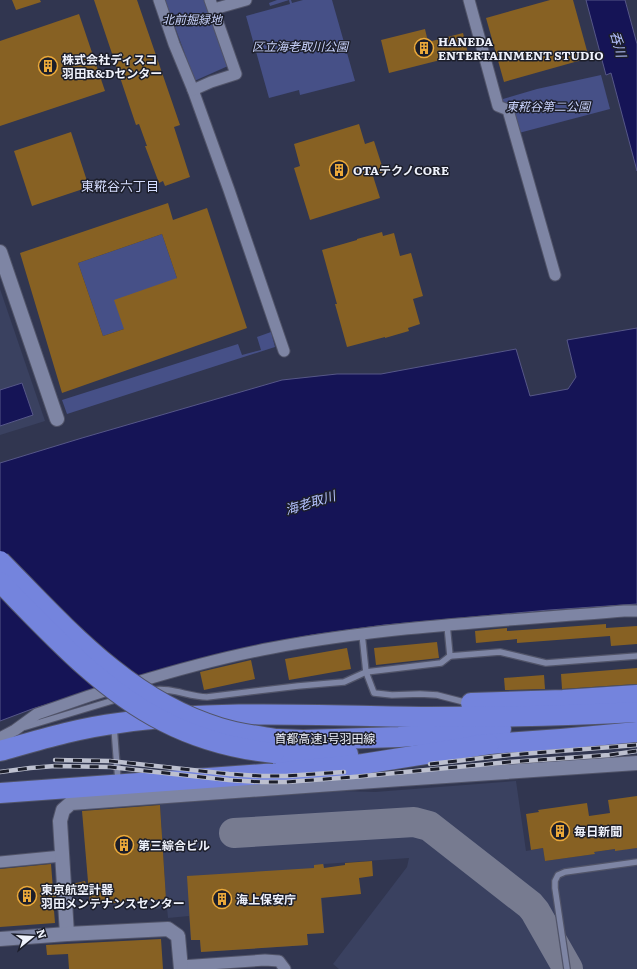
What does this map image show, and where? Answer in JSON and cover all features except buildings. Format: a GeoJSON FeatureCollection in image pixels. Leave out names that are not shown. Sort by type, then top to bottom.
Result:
{"type":"FeatureCollection","features":[{"type":"Feature","properties":{"kind":"highway","name":"首都高速1号羽田線"},"geometry":{"type":"LineString","coordinates":[[0,562],[89,650],[115,672],[154,699],[184,714],[220,728],[275,746],[322,755],[348,754],[561,739],[637,732]]}},
{"type":"Feature","properties":{"kind":"highway","name":"首都高速1号羽田線"},"geometry":{"type":"LineString","coordinates":[[0,582],[56,639],[116,691],[147,712],[178,729],[218,743],[245,749],[275,746],[303,740],[406,736],[554,725],[637,714]]}},
{"type":"Feature","properties":{"kind":"highway"},"geometry":{"type":"LineString","coordinates":[[304,715],[420,705],[563,700],[637,694]]}},
{"type":"Feature","properties":{"kind":"highway"},"geometry":{"type":"LineString","coordinates":[[0,751],[55,735],[86,728],[166,717],[241,714],[428,717],[637,714]]}},
{"type":"Feature","properties":{"kind":"highway"},"geometry":{"type":"LineString","coordinates":[[0,793],[277,773],[363,764],[489,744]]}},
{"type":"Feature","properties":{"kind":"street"},"geometry":{"type":"LineString","coordinates":[[159,0],[174,44],[196,89],[284,351]]}},
{"type":"Feature","properties":{"kind":"street"},"geometry":{"type":"LineString","coordinates":[[196,89],[211,82],[236,74],[212,4],[246,0]]}},
{"type":"Feature","properties":{"kind":"street"},"geometry":{"type":"LineString","coordinates":[[469,0],[498,106],[508,110],[555,275]]}},
{"type":"Feature","properties":{"kind":"street"},"geometry":{"type":"LineString","coordinates":[[0,252],[57,419]]}},
{"type":"Feature","properties":{"kind":"street"},"geometry":{"type":"LineString","coordinates":[[0,738],[15,730],[37,714],[89,696],[162,674],[271,648],[362,634],[447,625],[624,611],[637,612]]}},
{"type":"Feature","properties":{"kind":"street"},"geometry":{"type":"LineString","coordinates":[[67,934],[60,822],[63,810],[72,803],[637,763]]}},
{"type":"Feature","properties":{"kind":"street"},"geometry":{"type":"LineString","coordinates":[[0,862],[62,856]]}},
{"type":"Feature","properties":{"kind":"street"},"geometry":{"type":"LineString","coordinates":[[0,939],[168,929],[178,936],[181,968],[265,960],[279,961],[285,969]]}},
{"type":"Feature","properties":{"kind":"lane"},"geometry":{"type":"LineString","coordinates":[[447,625],[450,656]]}},
{"type":"Feature","properties":{"kind":"lane"},"geometry":{"type":"LineString","coordinates":[[362,634],[366,672],[374,693],[392,695],[437,695],[468,703]]}},
{"type":"Feature","properties":{"kind":"lane"},"geometry":{"type":"LineString","coordinates":[[136,694],[163,690],[198,697],[207,697],[344,682],[366,672],[441,663],[450,656],[500,652],[546,663],[637,656]]}},
{"type":"Feature","properties":{"kind":"lane"},"geometry":{"type":"LineString","coordinates":[[15,730],[130,696]]}},
{"type":"Feature","properties":{"kind":"lane"},"geometry":{"type":"LineString","coordinates":[[114,724],[119,785]]}},
{"type":"Feature","properties":{"kind":"lane"},"geometry":{"type":"LineString","coordinates":[[567,969],[555,888],[555,881],[558,875],[565,872],[637,862]]}},
{"type":"Feature","properties":{"kind":"shaded area"},"geometry":{"type":"Polygon","coordinates":[[[0,289],[45,421],[0,435],[0,289]]]}},
{"type":"Feature","properties":{"kind":"shaded area"},"geometry":{"type":"Polygon","coordinates":[[[516,781],[526,851],[543,848],[545,861],[594,854],[594,852],[615,849],[637,848],[637,969],[339,969],[333,964],[407,867],[409,858],[324,864],[324,870],[320,871],[324,933],[307,934],[308,945],[201,952],[200,940],[191,940],[189,916],[168,918],[167,908],[153,909],[152,900],[166,899],[160,804],[341,791],[375,792],[516,781]]]}},
{"type":"Feature","properties":{"kind":"green space","name":"北前掘緑地"},"geometry":{"type":"Polygon","coordinates":[[[165,0],[205,0],[228,66],[192,82],[189,65],[165,0]]]}},
{"type":"Feature","properties":{"kind":"green space"},"geometry":{"type":"Polygon","coordinates":[[[277,0],[289,0],[270,6],[269,3],[277,0]]]}},
{"type":"Feature","properties":{"kind":"green space","name":"区立海老取川公園"},"geometry":{"type":"Polygon","coordinates":[[[289,0],[291,0],[292,3],[303,0],[332,0],[355,81],[300,95],[299,90],[269,98],[246,16],[290,4],[289,0]]]}},
{"type":"Feature","properties":{"kind":"green space","name":"東糀谷第二公園"},"geometry":{"type":"Polygon","coordinates":[[[601,75],[610,109],[515,134],[496,101],[537,89],[601,75]]]}},
{"type":"Feature","properties":{"kind":"green space"},"geometry":{"type":"Polygon","coordinates":[[[162,234],[177,278],[124,329],[103,336],[78,263],[162,234]]]}},
{"type":"Feature","properties":{"kind":"green space"},"geometry":{"type":"Polygon","coordinates":[[[271,332],[275,347],[67,414],[62,400],[238,344],[242,355],[261,350],[257,337],[271,332]]]}},
{"type":"Feature","properties":{"kind":"water","name":"呑川"},"geometry":{"type":"Polygon","coordinates":[[[586,0],[625,0],[637,44],[637,171],[611,73],[606,75],[586,0]]]}},
{"type":"Feature","properties":{"kind":"water","name":"海老取川"},"geometry":{"type":"Polygon","coordinates":[[[637,328],[637,604],[549,610],[384,625],[312,635],[259,645],[170,667],[32,709],[0,721],[0,463],[282,380],[337,374],[381,374],[516,349],[530,396],[568,389],[576,377],[567,340],[637,328]]]}},
{"type":"Feature","properties":{"kind":"water"},"geometry":{"type":"Polygon","coordinates":[[[22,383],[33,415],[0,426],[0,390],[22,383]]]}},
{"type":"Feature","properties":{"kind":"taxiway"},"geometry":{"type":"LineString","coordinates":[[234,833],[414,822],[429,826],[530,905],[535,911],[568,969]]}},
{"type":"Feature","properties":{"kind":"railway"},"geometry":{"type":"LineString","coordinates":[[430,764],[509,755],[637,745]]}},
{"type":"Feature","properties":{"kind":"railway"},"geometry":{"type":"LineString","coordinates":[[0,772],[55,766],[110,767],[229,780],[286,782],[509,762],[609,755],[637,751]]}},
{"type":"Feature","properties":{"kind":"railway"},"geometry":{"type":"LineString","coordinates":[[55,760],[110,761],[261,776],[286,776],[344,772]]}},
{"type":"Feature","properties":{"kind":"place","name":"HANEDA ENTERTAINMENT STUDIO"},"geometry":{"type":"Point","coordinates":[424,48]}},
{"type":"Feature","properties":{"kind":"place","name":"株式会社ディスコ 羽田R&Dセンター"},"geometry":{"type":"Point","coordinates":[48,66]}},
{"type":"Feature","properties":{"kind":"place","name":"OTAテクノCORE"},"geometry":{"type":"Point","coordinates":[339,170]}},
{"type":"Feature","properties":{"kind":"place","name":"毎日新聞"},"geometry":{"type":"Point","coordinates":[560,831]}},
{"type":"Feature","properties":{"kind":"place","name":"第三綜合ビル"},"geometry":{"type":"Point","coordinates":[124,845]}},
{"type":"Feature","properties":{"kind":"place","name":"東京航空計器 羽田メンテナンスセンター"},"geometry":{"type":"Point","coordinates":[27,896]}},
{"type":"Feature","properties":{"kind":"place","name":"海上保安庁"},"geometry":{"type":"Point","coordinates":[222,899]}},
{"type":"Feature","properties":{"kind":"district","name":"東糀谷六丁目"},"geometry":{"type":"Point","coordinates":[120,185]}}]}
